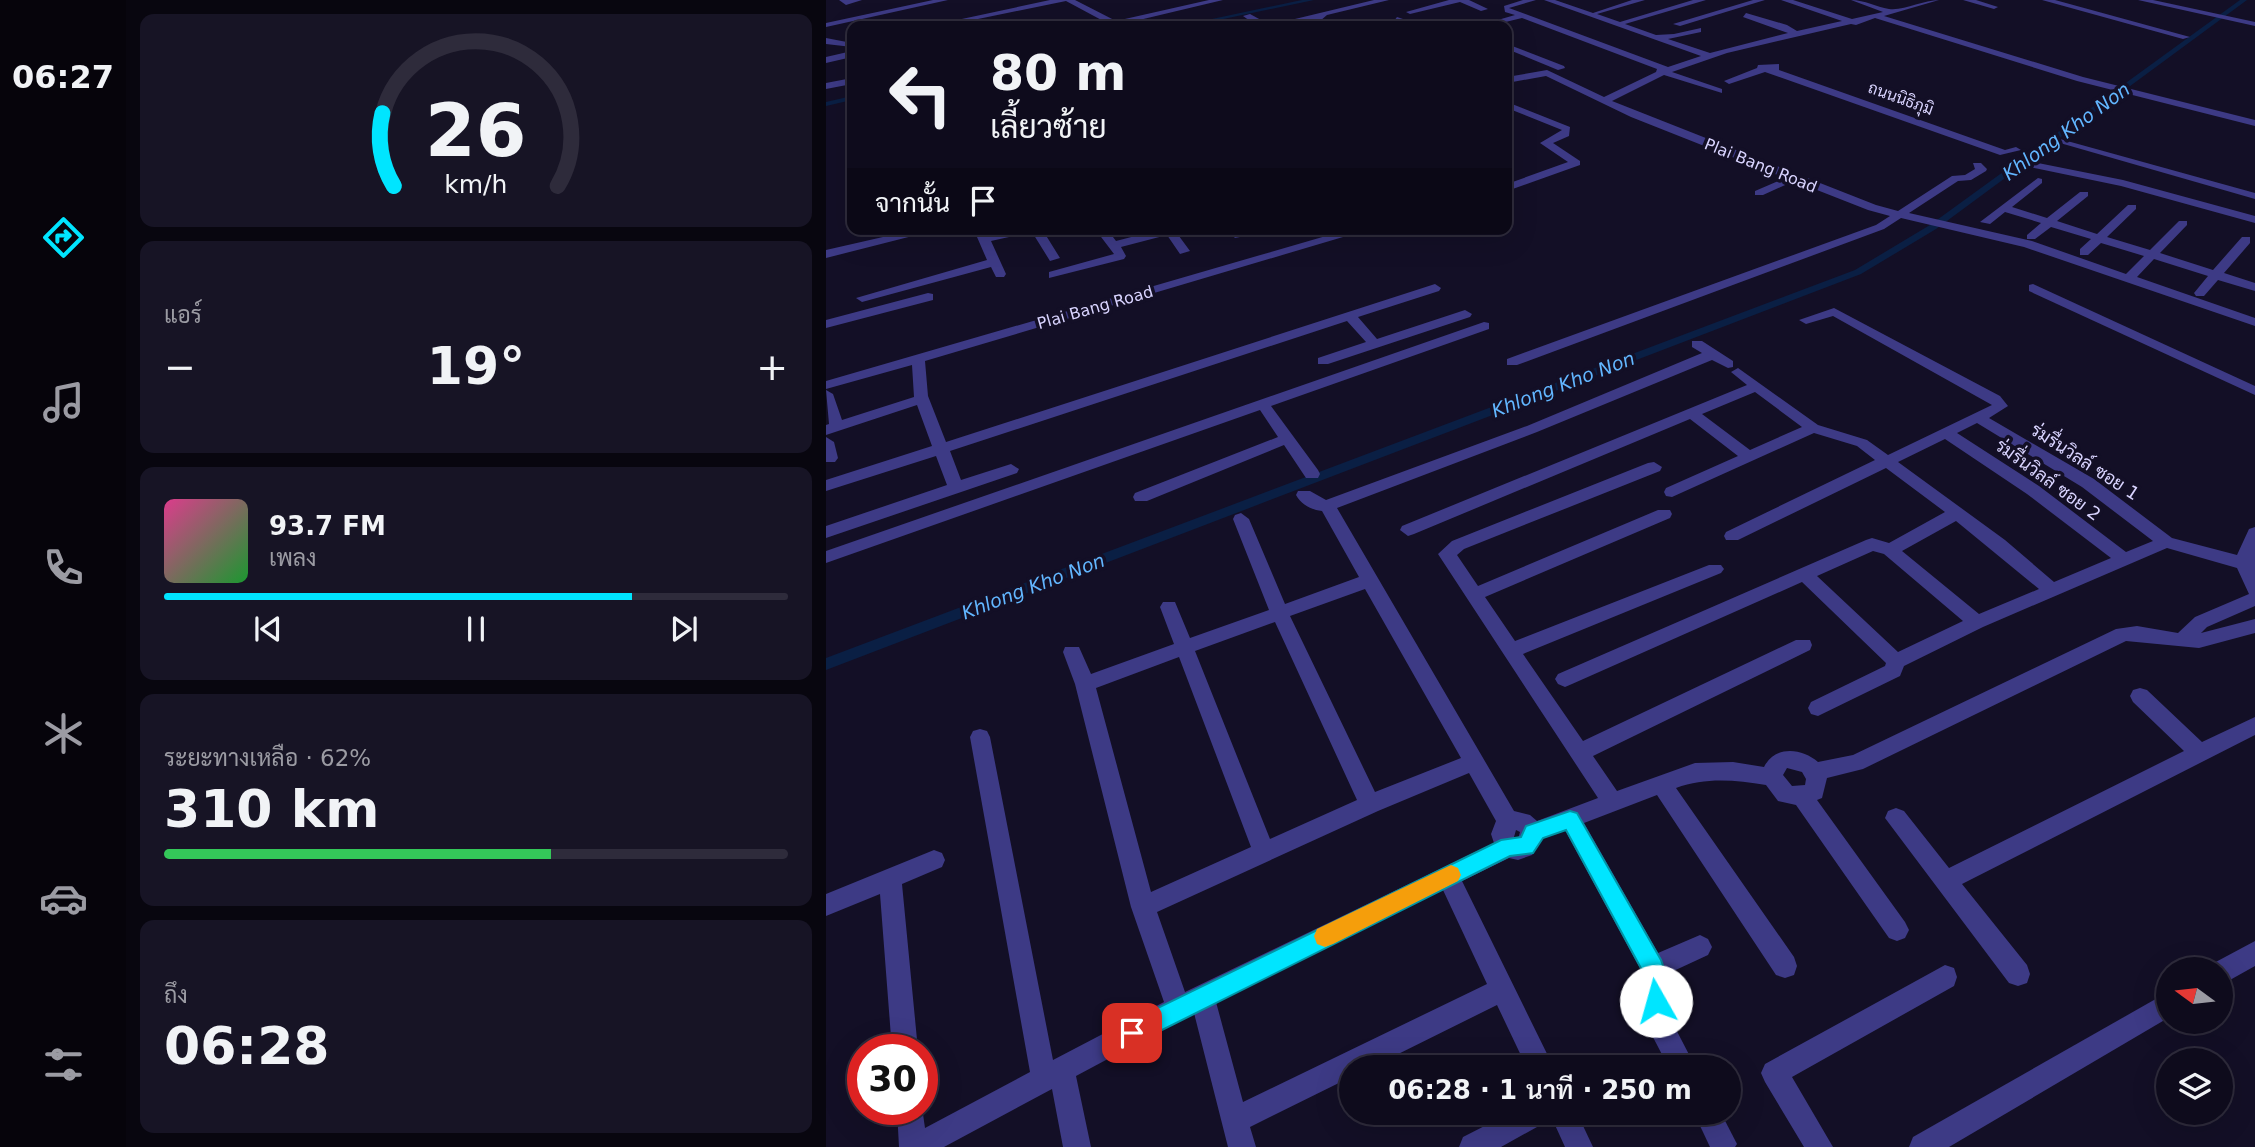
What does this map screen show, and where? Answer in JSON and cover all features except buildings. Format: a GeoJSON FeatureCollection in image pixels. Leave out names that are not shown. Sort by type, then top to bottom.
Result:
{"type":"FeatureCollection","features":[{"type":"Feature","properties":{"kind":"street"},"geometry":{"type":"LineString","coordinates":[[826,16],[849,3],[902,0]]}},
{"type":"Feature","properties":{"kind":"street"},"geometry":{"type":"LineString","coordinates":[[826,25],[944,0]]}},
{"type":"Feature","properties":{"kind":"street"},"geometry":{"type":"LineString","coordinates":[[1008,0],[1020,9]]}},
{"type":"Feature","properties":{"kind":"street"},"geometry":{"type":"LineString","coordinates":[[959,21],[1062,0]]}},
{"type":"Feature","properties":{"kind":"street"},"geometry":{"type":"LineString","coordinates":[[1069,0],[1110,21]]}},
{"type":"Feature","properties":{"kind":"street"},"geometry":{"type":"LineString","coordinates":[[1125,21],[1219,0]]}},
{"type":"Feature","properties":{"kind":"street"},"geometry":{"type":"LineString","coordinates":[[1327,0],[1346,9]]}},
{"type":"Feature","properties":{"kind":"street"},"geometry":{"type":"LineString","coordinates":[[1419,0],[1451,15],[1429,21]]}},
{"type":"Feature","properties":{"kind":"street"},"geometry":{"type":"LineString","coordinates":[[1403,14],[1460,0],[1484,9]]}},
{"type":"Feature","properties":{"kind":"street"},"geometry":{"type":"LineString","coordinates":[[1532,0],[1508,8],[1719,91]]}},
{"type":"Feature","properties":{"kind":"street"},"geometry":{"type":"LineString","coordinates":[[1548,0],[1596,12],[1645,32],[1674,37],[1698,30]]}},
{"type":"Feature","properties":{"kind":"street"},"geometry":{"type":"LineString","coordinates":[[1500,21],[1583,0]]}},
{"type":"Feature","properties":{"kind":"street"},"geometry":{"type":"LineString","coordinates":[[1596,12],[1641,0]]}},
{"type":"Feature","properties":{"kind":"street"},"geometry":{"type":"LineString","coordinates":[[1624,22],[1702,0]]}},
{"type":"Feature","properties":{"kind":"street"},"geometry":{"type":"LineString","coordinates":[[1628,36],[1761,0]]}},
{"type":"Feature","properties":{"kind":"street"},"geometry":{"type":"LineString","coordinates":[[1785,0],[1914,37]]}},
{"type":"Feature","properties":{"kind":"street"},"geometry":{"type":"LineString","coordinates":[[1855,0],[1894,13]]}},
{"type":"Feature","properties":{"kind":"street"},"geometry":{"type":"LineString","coordinates":[[1908,0],[1925,2]]}},
{"type":"Feature","properties":{"kind":"street"},"geometry":{"type":"LineString","coordinates":[[1967,0],[1994,7]]}},
{"type":"Feature","properties":{"kind":"street"},"geometry":{"type":"LineString","coordinates":[[2046,0],[2186,37]]}},
{"type":"Feature","properties":{"kind":"street"},"geometry":{"type":"LineString","coordinates":[[2076,0],[2136,16]]}},
{"type":"Feature","properties":{"kind":"street"},"geometry":{"type":"LineString","coordinates":[[2142,0],[2255,24]]}},
{"type":"Feature","properties":{"kind":"street"},"geometry":{"type":"LineString","coordinates":[[1296,21],[1378,1],[1403,14],[1410,21]]}},
{"type":"Feature","properties":{"kind":"street"},"geometry":{"type":"LineString","coordinates":[[1604,101],[1662,70],[1707,55],[1876,18],[1925,2]]}},
{"type":"Feature","properties":{"kind":"street"},"geometry":{"type":"LineString","coordinates":[[849,3],[872,15]]}},
{"type":"Feature","properties":{"kind":"street"},"geometry":{"type":"LineString","coordinates":[[1565,3],[1707,55]]}},
{"type":"Feature","properties":{"kind":"street"},"geometry":{"type":"LineString","coordinates":[[1301,4],[1328,21]]}},
{"type":"Feature","properties":{"kind":"street"},"geometry":{"type":"LineString","coordinates":[[2188,11],[2199,5]]}},
{"type":"Feature","properties":{"kind":"street"},"geometry":{"type":"LineString","coordinates":[[923,18],[962,10]]}},
{"type":"Feature","properties":{"kind":"street"},"geometry":{"type":"LineString","coordinates":[[1848,10],[2115,88],[2255,123]]}},
{"type":"Feature","properties":{"kind":"street"},"geometry":{"type":"LineString","coordinates":[[1549,23],[1584,12]]}},
{"type":"Feature","properties":{"kind":"street"},"geometry":{"type":"LineString","coordinates":[[1335,21],[1372,13]]}},
{"type":"Feature","properties":{"kind":"street"},"geometry":{"type":"LineString","coordinates":[[944,14],[953,21]]}},
{"type":"Feature","properties":{"kind":"street"},"geometry":{"type":"LineString","coordinates":[[1746,15],[1784,27],[1797,35]]}},
{"type":"Feature","properties":{"kind":"street"},"geometry":{"type":"LineString","coordinates":[[1247,16],[1257,21]]}},
{"type":"Feature","properties":{"kind":"street"},"geometry":{"type":"LineString","coordinates":[[1606,20],[1576,30],[1604,41],[1616,40]]}},
{"type":"Feature","properties":{"kind":"street"},"geometry":{"type":"LineString","coordinates":[[1807,20],[1833,28]]}},
{"type":"Feature","properties":{"kind":"street"},"geometry":{"type":"LineString","coordinates":[[826,41],[847,44]]}},
{"type":"Feature","properties":{"kind":"street"},"geometry":{"type":"LineString","coordinates":[[826,60],[847,47]]}},
{"type":"Feature","properties":{"kind":"street"},"geometry":{"type":"LineString","coordinates":[[1512,48],[1563,69],[1512,79]]}},
{"type":"Feature","properties":{"kind":"street"},"geometry":{"type":"LineString","coordinates":[[1725,51],[1741,60],[1767,67]]}},
{"type":"Feature","properties":{"kind":"street"},"geometry":{"type":"LineString","coordinates":[[1725,51],[1767,67]]}},
{"type":"Feature","properties":{"kind":"street"},"geometry":{"type":"LineString","coordinates":[[1512,58],[1525,54]]}},
{"type":"Feature","properties":{"kind":"street"},"geometry":{"type":"LineString","coordinates":[[1691,68],[1709,62],[1741,60]]}},
{"type":"Feature","properties":{"kind":"street"},"geometry":{"type":"LineString","coordinates":[[826,68],[847,63]]}},
{"type":"Feature","properties":{"kind":"street"},"geometry":{"type":"LineString","coordinates":[[1729,81],[1767,67]]}},
{"type":"Feature","properties":{"kind":"street","name":"ถนนนิธิภุมิ"},"geometry":{"type":"LineString","coordinates":[[1767,67],[2004,153],[2016,150]]}},
{"type":"Feature","properties":{"kind":"street","name":"Plai Bang Road"},"geometry":{"type":"LineString","coordinates":[[1548,74],[1604,101],[1793,178],[1896,216],[2019,241],[2255,322]]}},
{"type":"Feature","properties":{"kind":"street"},"geometry":{"type":"LineString","coordinates":[[1812,83],[1826,76]]}},
{"type":"Feature","properties":{"kind":"street"},"geometry":{"type":"LineString","coordinates":[[826,86],[847,82]]}},
{"type":"Feature","properties":{"kind":"street"},"geometry":{"type":"LineString","coordinates":[[1849,96],[1865,90]]}},
{"type":"Feature","properties":{"kind":"street"},"geometry":{"type":"LineString","coordinates":[[1887,110],[1902,103]]}},
{"type":"Feature","properties":{"kind":"street"},"geometry":{"type":"LineString","coordinates":[[1512,109],[1567,129],[1564,134],[1545,143],[1576,163],[1512,186]]}},
{"type":"Feature","properties":{"kind":"street"},"geometry":{"type":"LineString","coordinates":[[1924,124],[1940,117]]}},
{"type":"Feature","properties":{"kind":"street"},"geometry":{"type":"LineString","coordinates":[[1967,139],[1981,131]]}},
{"type":"Feature","properties":{"kind":"street"},"geometry":{"type":"LineString","coordinates":[[2064,141],[2255,196]]}},
{"type":"Feature","properties":{"kind":"street"},"geometry":{"type":"LineString","coordinates":[[1512,362],[1880,227],[1957,177],[1967,178],[1982,169],[1977,165]]}},
{"type":"Feature","properties":{"kind":"street"},"geometry":{"type":"LineString","coordinates":[[2033,165],[2055,176],[2123,183],[2255,220]]}},
{"type":"Feature","properties":{"kind":"street"},"geometry":{"type":"LineString","coordinates":[[2123,183],[2141,167]]}},
{"type":"Feature","properties":{"kind":"street"},"geometry":{"type":"LineString","coordinates":[[1759,193],[1793,178]]}},
{"type":"Feature","properties":{"kind":"street"},"geometry":{"type":"LineString","coordinates":[[1986,222],[2038,181]]}},
{"type":"Feature","properties":{"kind":"street"},"geometry":{"type":"LineString","coordinates":[[2031,237],[2084,194]]}},
{"type":"Feature","properties":{"kind":"street"},"geometry":{"type":"LineString","coordinates":[[2084,253],[2132,207]]}},
{"type":"Feature","properties":{"kind":"street"},"geometry":{"type":"LineString","coordinates":[[2003,208],[2255,287]]}},
{"type":"Feature","properties":{"kind":"street"},"geometry":{"type":"LineString","coordinates":[[2129,278],[2185,218],[2255,230]]}},
{"type":"Feature","properties":{"kind":"street"},"geometry":{"type":"LineString","coordinates":[[832,237],[831,253],[896,235]]}},
{"type":"Feature","properties":{"kind":"street"},"geometry":{"type":"LineString","coordinates":[[862,298],[997,268],[980,235]]}},
{"type":"Feature","properties":{"kind":"street"},"geometry":{"type":"LineString","coordinates":[[1040,235],[1054,258]]}},
{"type":"Feature","properties":{"kind":"street"},"geometry":{"type":"LineString","coordinates":[[1105,235],[1120,255]]}},
{"type":"Feature","properties":{"kind":"street"},"geometry":{"type":"LineString","coordinates":[[1053,275],[1120,255],[1161,235]]}},
{"type":"Feature","properties":{"kind":"street"},"geometry":{"type":"LineString","coordinates":[[1174,235],[1184,251]]}},
{"type":"Feature","properties":{"kind":"street","name":"Plai Bang Road"},"geometry":{"type":"LineString","coordinates":[[826,385],[918,358],[1012,335],[1344,235]]}},
{"type":"Feature","properties":{"kind":"street"},"geometry":{"type":"LineString","coordinates":[[2200,293],[2246,240]]}},
{"type":"Feature","properties":{"kind":"street"},"geometry":{"type":"LineString","coordinates":[[826,486],[1435,288]]}},
{"type":"Feature","properties":{"kind":"street"},"geometry":{"type":"LineString","coordinates":[[2033,288],[2255,391]]}},
{"type":"Feature","properties":{"kind":"street"},"geometry":{"type":"LineString","coordinates":[[826,324],[928,297]]}},
{"type":"Feature","properties":{"kind":"street"},"geometry":{"type":"LineString","coordinates":[[1732,536],[1980,419],[1997,410],[2000,402],[1834,312],[1806,320]]}},
{"type":"Feature","properties":{"kind":"street"},"geometry":{"type":"LineString","coordinates":[[1323,361],[1465,314]]}},
{"type":"Feature","properties":{"kind":"street"},"geometry":{"type":"LineString","coordinates":[[1349,316],[1376,344]]}},
{"type":"Feature","properties":{"kind":"street"},"geometry":{"type":"LineString","coordinates":[[826,557],[1484,326]]}},
{"type":"Feature","properties":{"kind":"street"},"geometry":{"type":"LineString","coordinates":[[1697,344],[1814,428],[1862,443],[1957,513],[2052,590]]}},
{"type":"Feature","properties":{"kind":"street"},"geometry":{"type":"LineString","coordinates":[[1304,495],[1317,505],[1327,506],[1532,429],[1713,354]]}},
{"type":"Feature","properties":{"kind":"street"},"geometry":{"type":"LineString","coordinates":[[918,358],[922,399],[956,488]]}},
{"type":"Feature","properties":{"kind":"street"},"geometry":{"type":"LineString","coordinates":[[1408,530],[1757,386]]}},
{"type":"Feature","properties":{"kind":"street"},"geometry":{"type":"LineString","coordinates":[[826,394],[831,428],[922,399]]}},
{"type":"Feature","properties":{"kind":"street"},"geometry":{"type":"LineString","coordinates":[[1262,403],[1312,474]]}},
{"type":"Feature","properties":{"kind":"street"},"geometry":{"type":"LineString","coordinates":[[1692,413],[1749,457]]}},
{"type":"Feature","properties":{"kind":"street","name":"ร่มรื่นวิลล์ ซอย 1"},"geometry":{"type":"LineString","coordinates":[[1980,419],[2088,483],[2166,542]]}},
{"type":"Feature","properties":{"kind":"street"},"geometry":{"type":"LineString","coordinates":[[1672,492],[1814,428]]}},
{"type":"Feature","properties":{"kind":"street","name":"ร่มรื่นวิลล์ ซอย 2"},"geometry":{"type":"LineString","coordinates":[[1948,434],[2033,490],[2124,559]]}},
{"type":"Feature","properties":{"kind":"street"},"geometry":{"type":"LineString","coordinates":[[1140,497],[1288,438]]}},
{"type":"Feature","properties":{"kind":"street"},"geometry":{"type":"LineString","coordinates":[[826,442],[830,458]]}},
{"type":"Feature","properties":{"kind":"street"},"geometry":{"type":"LineString","coordinates":[[1612,802],[1476,594],[1447,558],[1450,550],[1654,467]]}},
{"type":"Feature","properties":{"kind":"street"},"geometry":{"type":"LineString","coordinates":[[826,532],[1011,469]]}},
{"type":"Feature","properties":{"kind":"street"},"geometry":{"type":"LineString","coordinates":[[1327,506],[1474,762],[1509,835],[1526,847],[1533,838],[1533,832],[1695,772],[1733,771],[1772,777],[1786,794],[1801,797],[1809,795],[1817,785],[1814,772],[1803,762],[1788,759],[1776,765],[1772,777]]}},
{"type":"Feature","properties":{"kind":"street"},"geometry":{"type":"LineString","coordinates":[[1890,550],[1957,513]]}},
{"type":"Feature","properties":{"kind":"street"},"geometry":{"type":"LineString","coordinates":[[1476,594],[1664,514]]}},
{"type":"Feature","properties":{"kind":"street"},"geometry":{"type":"LineString","coordinates":[[1241,519],[1279,612],[1370,804]]}},
{"type":"Feature","properties":{"kind":"street"},"geometry":{"type":"LineString","coordinates":[[2255,533],[2245,550],[2243,563],[2255,590]]}},
{"type":"Feature","properties":{"kind":"street"},"geometry":{"type":"LineString","coordinates":[[1818,708],[1893,671],[1896,662],[1977,622],[2166,542],[2243,563]]}},
{"type":"Feature","properties":{"kind":"street"},"geometry":{"type":"LineString","coordinates":[[1565,679],[1872,544],[1890,550],[1977,622]]}},
{"type":"Feature","properties":{"kind":"street"},"geometry":{"type":"LineString","coordinates":[[1513,650],[1715,569]]}},
{"type":"Feature","properties":{"kind":"street"},"geometry":{"type":"LineString","coordinates":[[1804,574],[1896,662]]}},
{"type":"Feature","properties":{"kind":"street"},"geometry":{"type":"LineString","coordinates":[[1085,684],[1370,580]]}},
{"type":"Feature","properties":{"kind":"street"},"geometry":{"type":"LineString","coordinates":[[2182,640],[2201,622],[2255,599]]}},
{"type":"Feature","properties":{"kind":"street"},"geometry":{"type":"LineString","coordinates":[[1169,607],[1264,853]]}},
{"type":"Feature","properties":{"kind":"street"},"geometry":{"type":"LineString","coordinates":[[1814,772],[1856,763],[2123,634],[2136,633],[2182,640],[2223,639],[2255,626]]}},
{"type":"Feature","properties":{"kind":"street"},"geometry":{"type":"LineString","coordinates":[[1581,752],[1803,645]]}},
{"type":"Feature","properties":{"kind":"street"},"geometry":{"type":"LineString","coordinates":[[1072,652],[1085,684],[1143,907],[1178,1008]]}},
{"type":"Feature","properties":{"kind":"street"},"geometry":{"type":"LineString","coordinates":[[2140,696],[2199,752]]}},
{"type":"Feature","properties":{"kind":"street"},"geometry":{"type":"LineString","coordinates":[[1946,881],[2255,726]]}},
{"type":"Feature","properties":{"kind":"street"},"geometry":{"type":"LineString","coordinates":[[981,737],[1053,1074],[1077,1147]]}},
{"type":"Feature","properties":{"kind":"street"},"geometry":{"type":"LineString","coordinates":[[1143,907],[1370,804],[1474,762]]}},
{"type":"Feature","properties":{"kind":"street"},"geometry":{"type":"LineString","coordinates":[[1661,783],[1785,966]]}},
{"type":"Feature","properties":{"kind":"street"},"geometry":{"type":"LineString","coordinates":[[1801,797],[1897,930]]}},
{"type":"Feature","properties":{"kind":"street"},"geometry":{"type":"LineString","coordinates":[[1896,818],[2018,974]]}},
{"type":"Feature","properties":{"kind":"street"},"geometry":{"type":"LineString","coordinates":[[1570,819],[1653,968],[1660,989],[1655,1016],[1676,1055]]}},
{"type":"Feature","properties":{"kind":"street"},"geometry":{"type":"LineString","coordinates":[[912,1125],[914,1147],[1178,1008],[1448,876],[1509,835]]}},
{"type":"Feature","properties":{"kind":"street"},"geometry":{"type":"LineString","coordinates":[[826,905],[934,860]]}},
{"type":"Feature","properties":{"kind":"street"},"geometry":{"type":"LineString","coordinates":[[1448,876],[1535,1055]]}},
{"type":"Feature","properties":{"kind":"street"},"geometry":{"type":"LineString","coordinates":[[890,880],[904,1034]]}},
{"type":"Feature","properties":{"kind":"street"},"geometry":{"type":"LineString","coordinates":[[1653,968],[1700,947]]}},
{"type":"Feature","properties":{"kind":"street"},"geometry":{"type":"LineString","coordinates":[[2233,966],[2255,953]]}},
{"type":"Feature","properties":{"kind":"street"},"geometry":{"type":"LineString","coordinates":[[1819,1147],[1774,1073],[1945,977]]}},
{"type":"Feature","properties":{"kind":"street"},"geometry":{"type":"LineString","coordinates":[[1235,1120],[1503,989]]}},
{"type":"Feature","properties":{"kind":"street"},"geometry":{"type":"LineString","coordinates":[[1202,997],[1242,1147]]}},
{"type":"Feature","properties":{"kind":"street"},"geometry":{"type":"LineString","coordinates":[[1923,1147],[2156,1011]]}},
{"type":"Feature","properties":{"kind":"street"},"geometry":{"type":"LineString","coordinates":[[1473,1147],[1514,1125]]}},
{"type":"Feature","properties":{"kind":"street"},"geometry":{"type":"LineString","coordinates":[[1569,1125],[1580,1147]]}},
{"type":"Feature","properties":{"kind":"street"},"geometry":{"type":"LineString","coordinates":[[1713,1125],[1723,1144]]}},
{"type":"Feature","properties":{"kind":"waterway"},"geometry":{"type":"LineString","coordinates":[[1207,21],[1311,0]]}},
{"type":"Feature","properties":{"kind":"waterway","name":"Khlong Kho Non"},"geometry":{"type":"LineString","coordinates":[[826,664],[1858,272],[1933,227],[2244,0]]}},
{"type":"Feature","properties":{"kind":"waterway"},"geometry":{"type":"LineString","coordinates":[[826,104],[847,99]]}},
{"type":"Feature","properties":{"kind":"slow traffic"},"geometry":{"type":"LineString","coordinates":[[1325,936],[1451,875]]}},
{"type":"Feature","properties":{"kind":"route"},"geometry":{"type":"LineString","coordinates":[[1132,1033],[1508,847],[1526,847],[1533,838],[1533,832],[1570,819],[1653,968],[1660,989],[1656,1001]]}}]}
